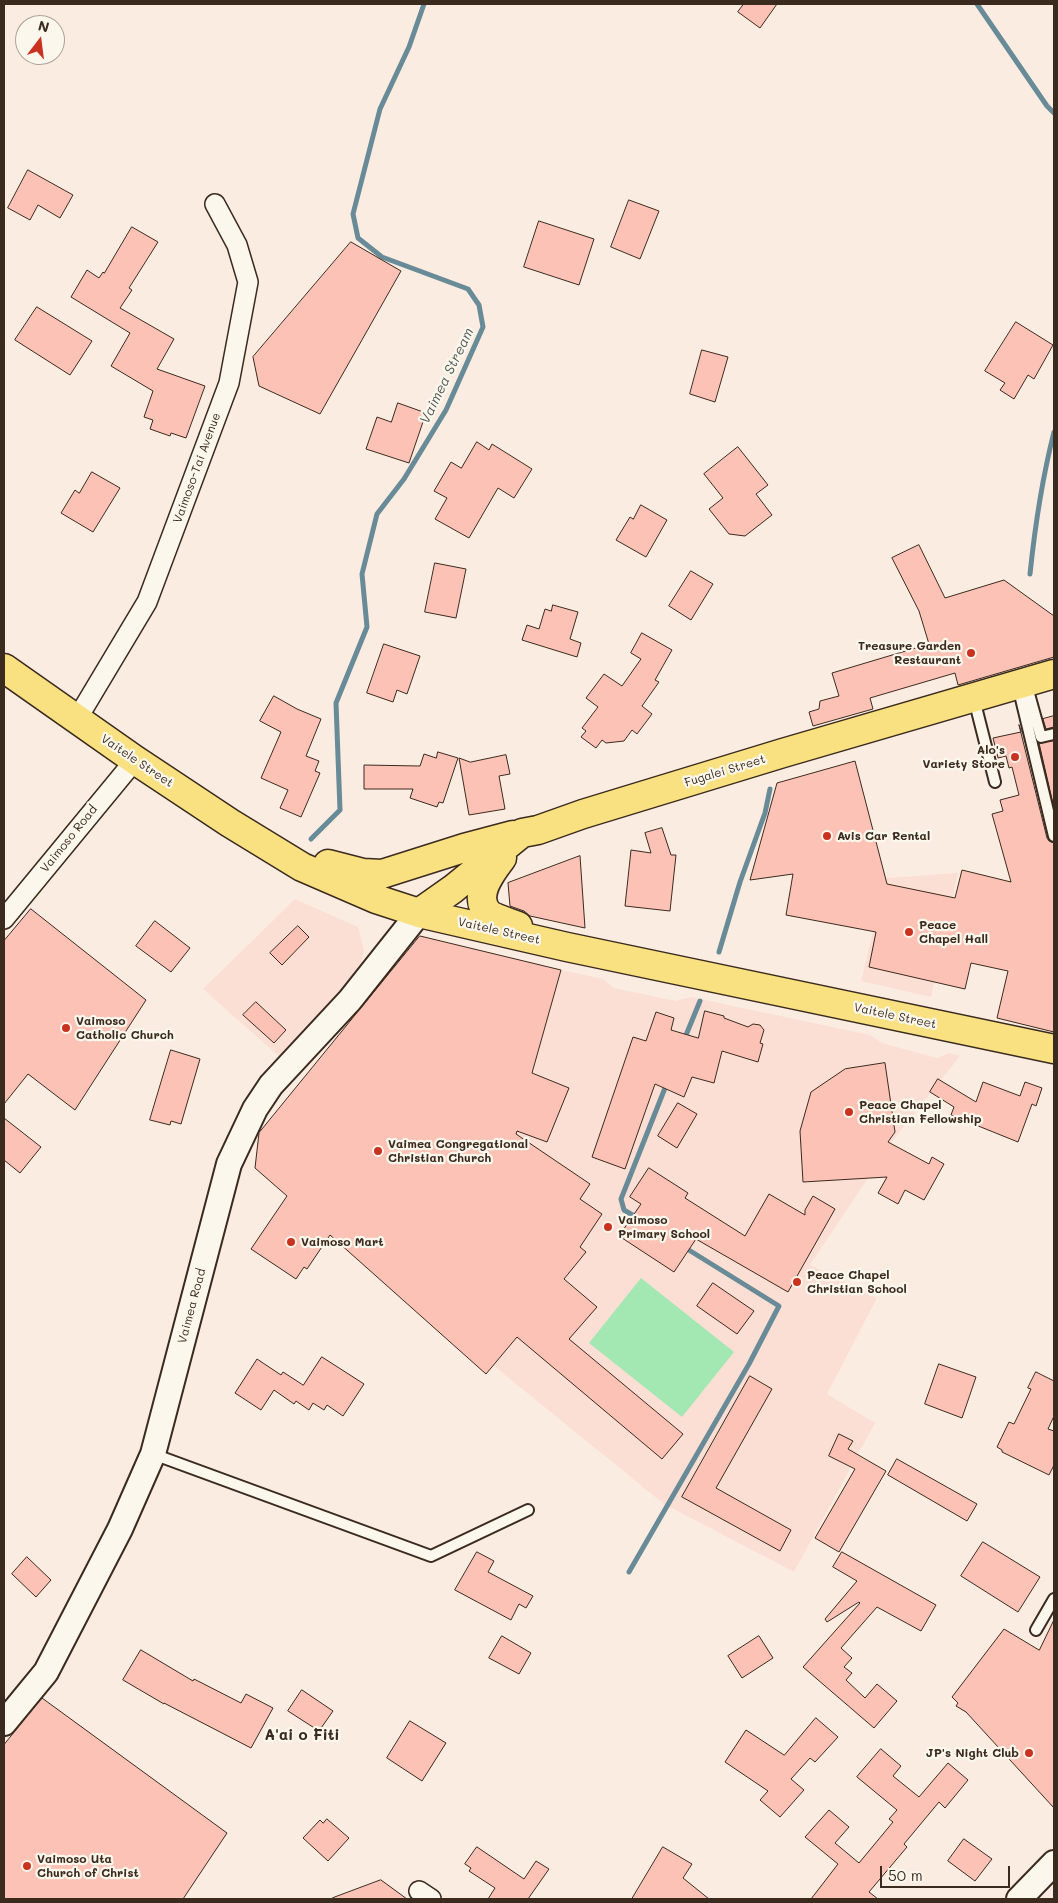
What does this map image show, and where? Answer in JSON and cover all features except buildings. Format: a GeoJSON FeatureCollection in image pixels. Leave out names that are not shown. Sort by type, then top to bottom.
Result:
{"type":"FeatureCollection","features":[{"type":"Feature","properties":{"kind":"main road","name":"Vaitele Street"},"geometry":{"type":"LineString","coordinates":[[4,668],[135,760],[230,823],[302,867],[376,899],[419,913],[568,947],[1054,1049]]}},
{"type":"Feature","properties":{"kind":"main road","name":"Fugalei Street"},"geometry":{"type":"LineString","coordinates":[[419,913],[453,889],[522,833],[538,830],[583,814],[745,765],[1054,674]]}},
{"type":"Feature","properties":{"kind":"main road"},"geometry":{"type":"LineString","coordinates":[[230,823],[329,864],[362,873],[382,874],[464,848],[522,833]]}},
{"type":"Feature","properties":{"kind":"main road"},"geometry":{"type":"LineString","coordinates":[[522,833],[488,876],[483,892],[483,902],[489,914],[568,947]]}},
{"type":"Feature","properties":{"kind":"street","name":"Vaimoso-Tai Avenue"},"geometry":{"type":"LineString","coordinates":[[77,719],[147,602],[228,383],[248,282],[237,245],[215,204]]}},
{"type":"Feature","properties":{"kind":"street","name":"Vaimoso Road"},"geometry":{"type":"LineString","coordinates":[[4,919],[135,760]]}},
{"type":"Feature","properties":{"kind":"street","name":"Vaimea Road"},"geometry":{"type":"LineString","coordinates":[[4,1723],[46,1672],[120,1529],[153,1454],[230,1164],[255,1109],[271,1085],[350,1000],[419,913]]}},
{"type":"Feature","properties":{"kind":"street"},"geometry":{"type":"LineString","coordinates":[[1019,1899],[1054,1863]]}},
{"type":"Feature","properties":{"kind":"lane"},"geometry":{"type":"LineString","coordinates":[[1022,684],[1041,736],[1054,734]]}},
{"type":"Feature","properties":{"kind":"lane"},"geometry":{"type":"LineString","coordinates":[[1022,684],[1054,836]]}},
{"type":"Feature","properties":{"kind":"lane"},"geometry":{"type":"LineString","coordinates":[[974,698],[995,782]]}},
{"type":"Feature","properties":{"kind":"lane"},"geometry":{"type":"LineString","coordinates":[[153,1454],[431,1556],[528,1510]]}},
{"type":"Feature","properties":{"kind":"lane"},"geometry":{"type":"LineString","coordinates":[[1036,1630],[1054,1598]]}},
{"type":"Feature","properties":{"kind":"shaded area","name":"Peace Chapel Hall"},"geometry":{"type":"Polygon","coordinates":[[[958,873],[931,997],[861,981],[886,878],[958,873]]]}},
{"type":"Feature","properties":{"kind":"shaded area"},"geometry":{"type":"Polygon","coordinates":[[[295,899],[358,927],[364,950],[360,968],[282,1059],[203,989],[295,899]]]}},
{"type":"Feature","properties":{"kind":"shaded area"},"geometry":{"type":"Polygon","coordinates":[[[561,970],[603,979],[614,988],[676,1001],[691,997],[870,1035],[882,1043],[937,1058],[949,1053],[960,1056],[894,1139],[810,1265],[877,1298],[827,1394],[875,1423],[794,1572],[664,1504],[494,1366],[586,1252],[488,1177],[531,1078],[561,970]]]}},
{"type":"Feature","properties":{"kind":"green space"},"geometry":{"type":"Polygon","coordinates":[[[641,1278],[734,1352],[682,1417],[589,1343],[641,1278]]]}},
{"type":"Feature","properties":{"kind":"waterway","name":"Vaimea Stream"},"geometry":{"type":"LineString","coordinates":[[311,839],[340,810],[336,703],[367,627],[362,574],[377,514],[404,479],[446,410],[483,327],[479,305],[468,289],[382,257],[358,238],[353,214],[380,109],[409,47],[424,4]]}},
{"type":"Feature","properties":{"kind":"waterway"},"geometry":{"type":"LineString","coordinates":[[977,4],[1047,106],[1054,113]]}},
{"type":"Feature","properties":{"kind":"waterway"},"geometry":{"type":"LineString","coordinates":[[1030,574],[1039,503],[1054,432]]}},
{"type":"Feature","properties":{"kind":"waterway"},"geometry":{"type":"LineString","coordinates":[[719,952],[740,882],[765,813],[770,789]]}},
{"type":"Feature","properties":{"kind":"waterway"},"geometry":{"type":"LineString","coordinates":[[684,1040],[700,1001]]}},
{"type":"Feature","properties":{"kind":"waterway"},"geometry":{"type":"LineString","coordinates":[[639,1219],[624,1210],[621,1199],[667,1083]]}},
{"type":"Feature","properties":{"kind":"waterway"},"geometry":{"type":"LineString","coordinates":[[629,1572],[749,1364],[779,1306],[684,1247]]}},
{"type":"Feature","properties":{"kind":"place","name":"Treasure Garden Restaurant"},"geometry":{"type":"Point","coordinates":[971,653]}},
{"type":"Feature","properties":{"kind":"place","name":"Alo's Variety Store"},"geometry":{"type":"Point","coordinates":[1015,757]}},
{"type":"Feature","properties":{"kind":"place","name":"Avis Car Rental"},"geometry":{"type":"Point","coordinates":[827,836]}},
{"type":"Feature","properties":{"kind":"place","name":"Peace Chapel Hall"},"geometry":{"type":"Point","coordinates":[909,932]}},
{"type":"Feature","properties":{"kind":"place","name":"Vaimoso Catholic Church"},"geometry":{"type":"Point","coordinates":[66,1028]}},
{"type":"Feature","properties":{"kind":"place","name":"Peace Chapel Christian Fellowship"},"geometry":{"type":"Point","coordinates":[849,1112]}},
{"type":"Feature","properties":{"kind":"place","name":"Vaimea Congregational Christian Church"},"geometry":{"type":"Point","coordinates":[378,1151]}},
{"type":"Feature","properties":{"kind":"place","name":"Vaimoso Primary School"},"geometry":{"type":"Point","coordinates":[608,1227]}},
{"type":"Feature","properties":{"kind":"place","name":"Vaimoso Mart"},"geometry":{"type":"Point","coordinates":[291,1242]}},
{"type":"Feature","properties":{"kind":"place","name":"Peace Chapel Christian School"},"geometry":{"type":"Point","coordinates":[797,1282]}},
{"type":"Feature","properties":{"kind":"place","name":"JP's Night Club"},"geometry":{"type":"Point","coordinates":[1029,1753]}},
{"type":"Feature","properties":{"kind":"place","name":"Vaimoso Uta Church of Christ"},"geometry":{"type":"Point","coordinates":[27,1866]}},
{"type":"Feature","properties":{"kind":"district","name":"A'ai o Fiti"},"geometry":{"type":"Point","coordinates":[302,1735]}}]}
